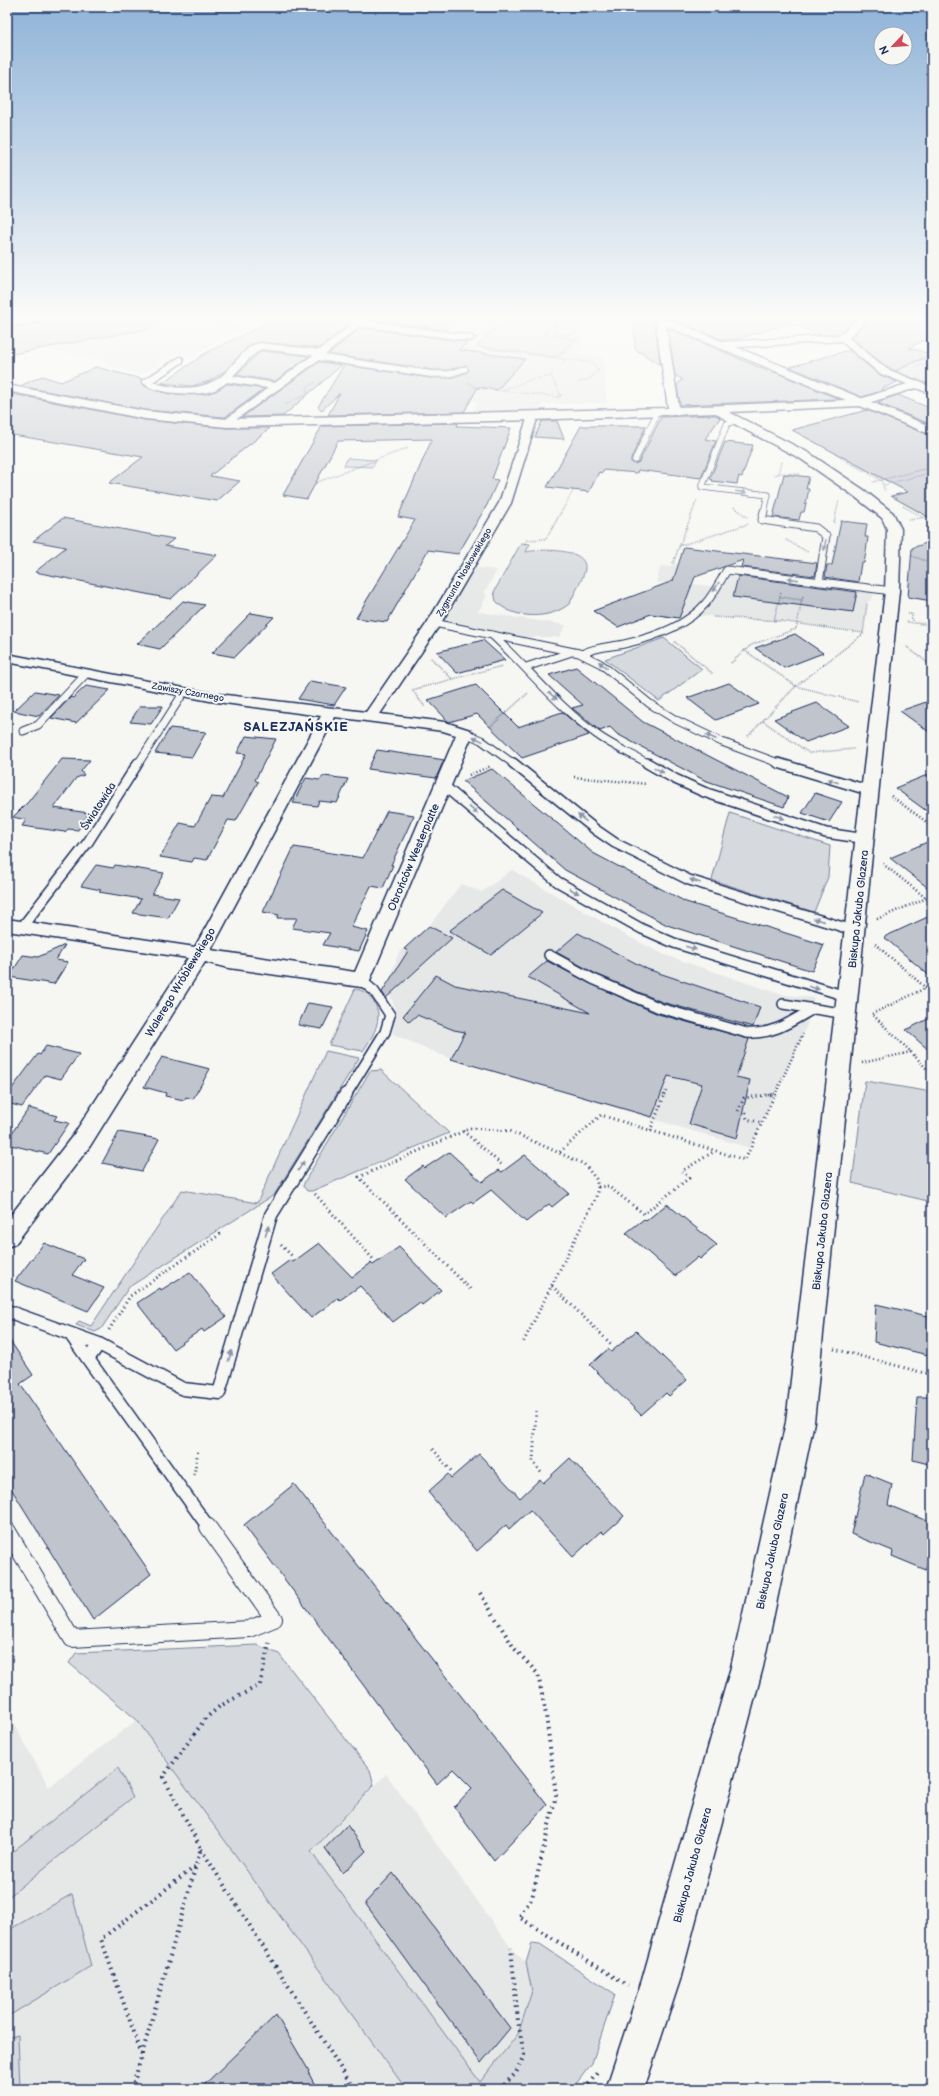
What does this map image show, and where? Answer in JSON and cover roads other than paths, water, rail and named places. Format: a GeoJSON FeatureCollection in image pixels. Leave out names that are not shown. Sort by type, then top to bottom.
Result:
{"type":"FeatureCollection","features":[{"type":"Feature","properties":{"kind":"street"},"geometry":{"type":"LineString","coordinates":[[160,417],[227,423],[504,417]]}},
{"type":"Feature","properties":{"kind":"street"},"geometry":{"type":"LineString","coordinates":[[227,423],[235,417]]}},
{"type":"Feature","properties":{"kind":"street","name":"Zygmunta Noskowskiego"},"geometry":{"type":"LineString","coordinates":[[371,716],[434,623],[505,503],[533,417]]}},
{"type":"Feature","properties":{"kind":"street","name":"Biskupa Jakuba Glazera"},"geometry":{"type":"LineString","coordinates":[[707,417],[742,424]]}},
{"type":"Feature","properties":{"kind":"street","name":"Biskupa Jakuba Glazera"},"geometry":{"type":"LineString","coordinates":[[625,2089],[661,1980],[747,1667],[800,1422],[854,1008],[866,930],[866,839],[880,793],[883,590],[894,529],[888,516],[859,493],[805,456],[728,417]]}},
{"type":"Feature","properties":{"kind":"street"},"geometry":{"type":"LineString","coordinates":[[742,424],[752,423],[758,417]]}},
{"type":"Feature","properties":{"kind":"street"},"geometry":{"type":"LineString","coordinates":[[898,417],[932,431]]}},
{"type":"Feature","properties":{"kind":"street","name":"Zawiszy Czarnego"},"geometry":{"type":"LineString","coordinates":[[7,658],[184,692],[330,713],[371,716],[445,727],[465,733]]}},
{"type":"Feature","properties":{"kind":"street","name":"Walerego Wróblewskiego"},"geometry":{"type":"LineString","coordinates":[[7,1237],[82,1140],[200,954],[330,713]]}},
{"type":"Feature","properties":{"kind":"street","name":"Obrońców Westerplatte"},"geometry":{"type":"LineString","coordinates":[[361,980],[465,733]]}},
{"type":"Feature","properties":{"kind":"street"},"geometry":{"type":"LineString","coordinates":[[14,926],[200,954],[229,961],[361,980]]}},
{"type":"Feature","properties":{"kind":"lane"},"geometry":{"type":"LineString","coordinates":[[635,460],[655,417]]}},
{"type":"Feature","properties":{"kind":"lane"},"geometry":{"type":"LineString","coordinates":[[742,424],[727,424],[702,487],[768,495],[762,520],[816,528],[823,532],[826,536],[819,582]]}},
{"type":"Feature","properties":{"kind":"lane"},"geometry":{"type":"LineString","coordinates":[[582,654],[599,646],[622,644],[660,630],[691,615],[705,604],[727,570],[883,590]]}},
{"type":"Feature","properties":{"kind":"lane"},"geometry":{"type":"LineString","coordinates":[[434,623],[582,654],[596,660],[659,710],[736,749],[818,776],[880,793]]}},
{"type":"Feature","properties":{"kind":"lane"},"geometry":{"type":"LineString","coordinates":[[492,635],[526,667],[539,683],[596,734],[683,782],[704,792],[826,833],[866,839]]}},
{"type":"Feature","properties":{"kind":"lane"},"geometry":{"type":"LineString","coordinates":[[526,667],[572,652]]}},
{"type":"Feature","properties":{"kind":"lane"},"geometry":{"type":"LineString","coordinates":[[23,731],[38,725],[86,674]]}},
{"type":"Feature","properties":{"kind":"lane","name":"Światowida"},"geometry":{"type":"LineString","coordinates":[[14,926],[88,842],[184,692]]}},
{"type":"Feature","properties":{"kind":"lane"},"geometry":{"type":"LineString","coordinates":[[465,733],[481,740],[508,759],[596,830],[615,843],[689,880],[866,930]]}},
{"type":"Feature","properties":{"kind":"lane"},"geometry":{"type":"LineString","coordinates":[[443,785],[558,882],[642,929],[664,940],[854,1008]]}},
{"type":"Feature","properties":{"kind":"lane"},"geometry":{"type":"LineString","coordinates":[[549,956],[593,979],[660,1008],[756,1034],[767,1033],[813,1008]]}},
{"type":"Feature","properties":{"kind":"lane"},"geometry":{"type":"LineString","coordinates":[[7,1311],[99,1344],[183,1389],[219,1393],[271,1215],[386,1032],[390,1015],[374,991],[361,980]]}},
{"type":"Feature","properties":{"kind":"lane"},"geometry":{"type":"LineString","coordinates":[[787,1023],[788,1012],[783,1004],[813,1008],[854,1008]]}},
{"type":"Feature","properties":{"kind":"lane"},"geometry":{"type":"LineString","coordinates":[[7,1530],[72,1639],[249,1629],[274,1619],[71,1334]]}},
{"type":"Feature","properties":{"kind":"lane"},"geometry":{"type":"LineString","coordinates":[[88,1359],[99,1344]]}},
{"type":"Feature","properties":{"kind":"district","name":"SALEZJAŃSKIE"},"geometry":{"type":"Point","coordinates":[296,726]}}]}
